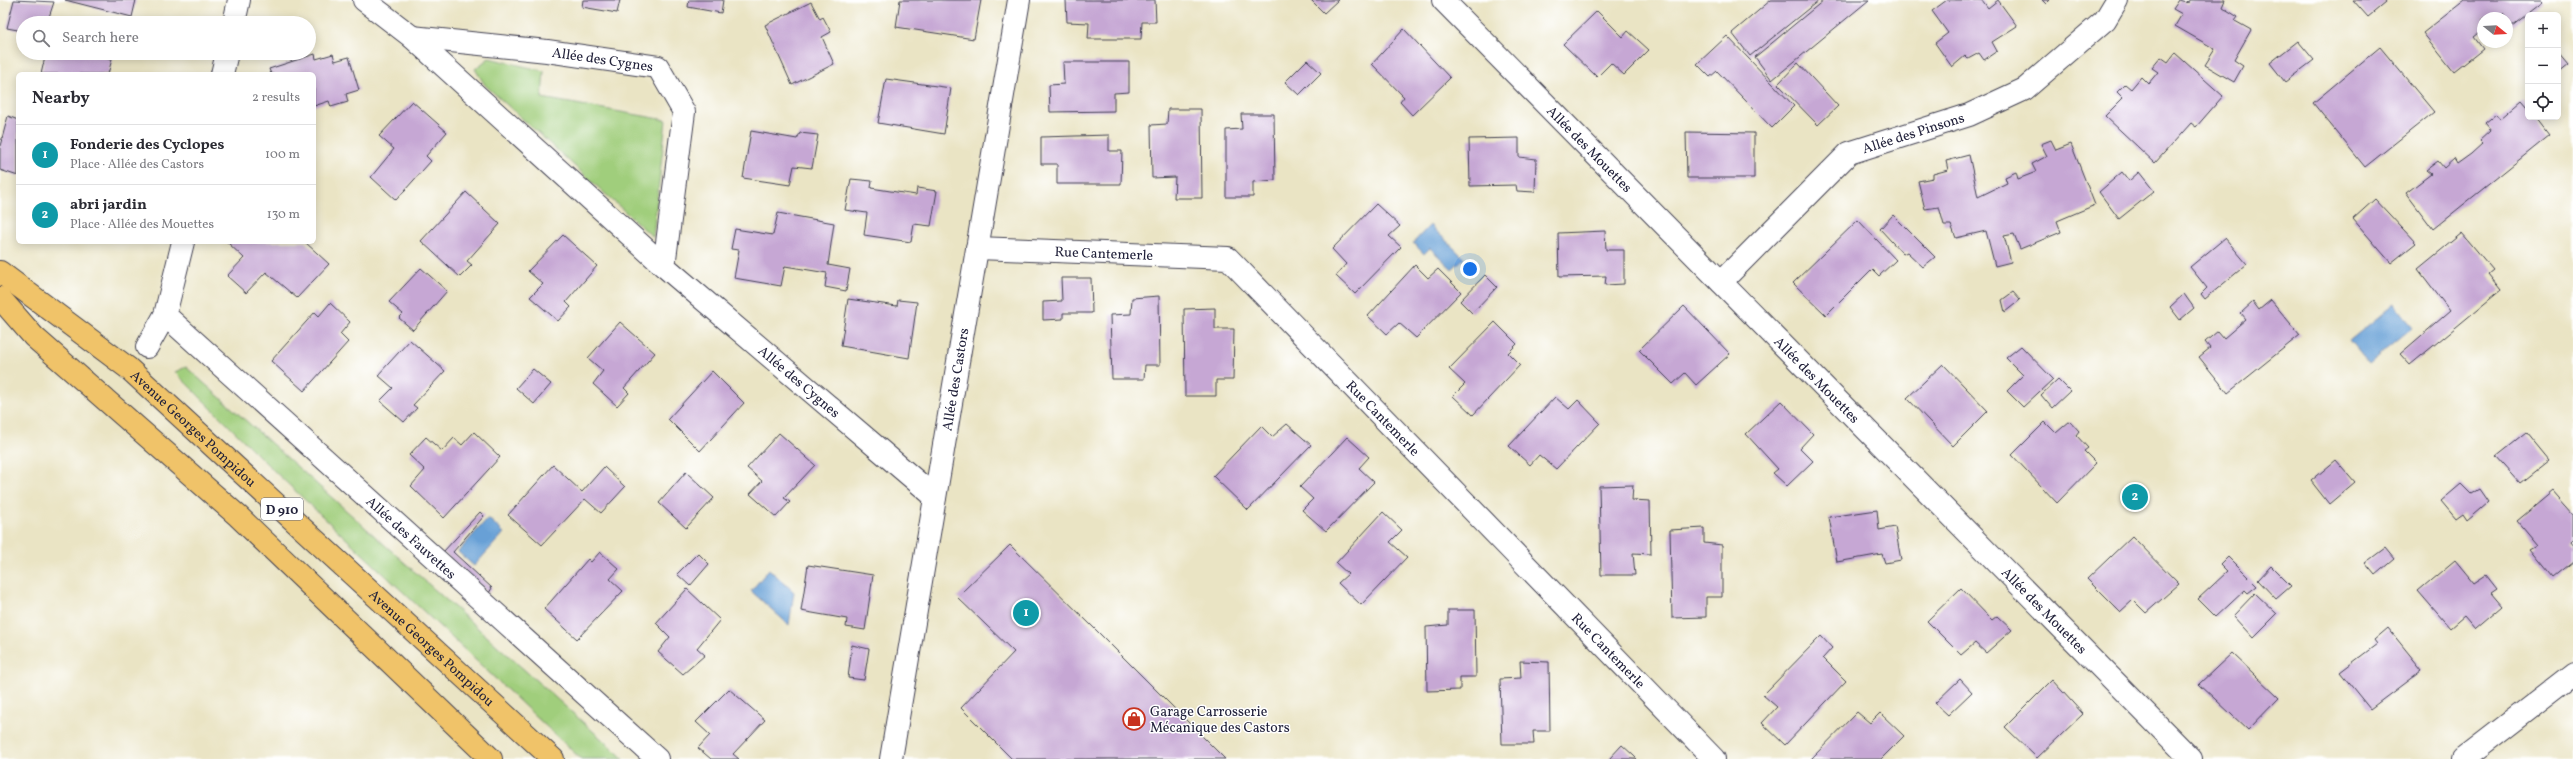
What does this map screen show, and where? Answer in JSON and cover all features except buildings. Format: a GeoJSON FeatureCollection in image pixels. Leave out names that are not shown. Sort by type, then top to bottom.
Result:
{"type":"FeatureCollection","features":[{"type":"Feature","properties":{"kind":"main road","name":"Avenue Georges Pompidou"},"geometry":{"type":"LineString","coordinates":[[0,272],[128,368],[553,759]]}},
{"type":"Feature","properties":{"kind":"main road","name":"D 910"},"geometry":{"type":"LineString","coordinates":[[0,298],[34,337],[238,516],[491,759]]}},
{"type":"Feature","properties":{"kind":"street"},"geometry":{"type":"LineString","coordinates":[[236,16],[239,0]]}},
{"type":"Feature","properties":{"kind":"street","name":"Allée des Cygnes"},"geometry":{"type":"LineString","coordinates":[[364,0],[412,37],[664,266],[934,497]]}},
{"type":"Feature","properties":{"kind":"street","name":"Allée des Castors"},"geometry":{"type":"LineString","coordinates":[[891,759],[976,248],[1020,0]]}},
{"type":"Feature","properties":{"kind":"street","name":"Allée des Mouettes"},"geometry":{"type":"LineString","coordinates":[[1442,0],[2191,759]]}},
{"type":"Feature","properties":{"kind":"street","name":"Allée des Pinsons"},"geometry":{"type":"LineString","coordinates":[[1721,282],[1849,153],[1969,115],[2025,89],[2105,20],[2117,0]]}},
{"type":"Feature","properties":{"kind":"street","name":"Allée des Cygnes"},"geometry":{"type":"LineString","coordinates":[[412,37],[547,51],[658,67],[684,112],[664,266]]}},
{"type":"Feature","properties":{"kind":"street"},"geometry":{"type":"LineString","coordinates":[[222,72],[225,60]]}},
{"type":"Feature","properties":{"kind":"street"},"geometry":{"type":"LineString","coordinates":[[147,347],[165,315],[182,244]]}},
{"type":"Feature","properties":{"kind":"street","name":"Rue Cantemerle"},"geometry":{"type":"LineString","coordinates":[[976,248],[1228,258],[1714,759]]}},
{"type":"Feature","properties":{"kind":"street","name":"Allée des Fauvettes"},"geometry":{"type":"LineString","coordinates":[[165,315],[657,759]]}},
{"type":"Feature","properties":{"kind":"street"},"geometry":{"type":"LineString","coordinates":[[2463,759],[2573,674]]}},
{"type":"Feature","properties":{"kind":"green space"},"geometry":{"type":"Polygon","coordinates":[[[489,58],[544,71],[542,98],[666,120],[653,237],[485,85],[475,69],[489,58]]]}},
{"type":"Feature","properties":{"kind":"green space"},"geometry":{"type":"Polygon","coordinates":[[[186,367],[624,759],[581,759],[272,469],[175,372],[186,367]]]}},
{"type":"Feature","properties":{"kind":"water"},"geometry":{"type":"Polygon","coordinates":[[[1430,225],[1464,258],[1452,269],[1430,248],[1424,254],[1413,243],[1430,225]]]}},
{"type":"Feature","properties":{"kind":"water"},"geometry":{"type":"Polygon","coordinates":[[[2394,304],[2413,327],[2368,364],[2349,341],[2394,304]]]}},
{"type":"Feature","properties":{"kind":"water"},"geometry":{"type":"Polygon","coordinates":[[[488,518],[504,533],[474,566],[458,552],[488,518]]]}},
{"type":"Feature","properties":{"kind":"water"},"geometry":{"type":"Polygon","coordinates":[[[769,569],[794,592],[789,625],[751,591],[769,569]]]}},
{"type":"Feature","properties":{"kind":"place","name":"abri jardin"},"geometry":{"type":"Point","coordinates":[2135,497]}},
{"type":"Feature","properties":{"kind":"place","name":"Fonderie des Cyclopes"},"geometry":{"type":"Point","coordinates":[1026,613]}},
{"type":"Feature","properties":{"kind":"place","name":"Garage Carrosserie Mécanique des Castors"},"geometry":{"type":"Point","coordinates":[1134,719]}}]}
